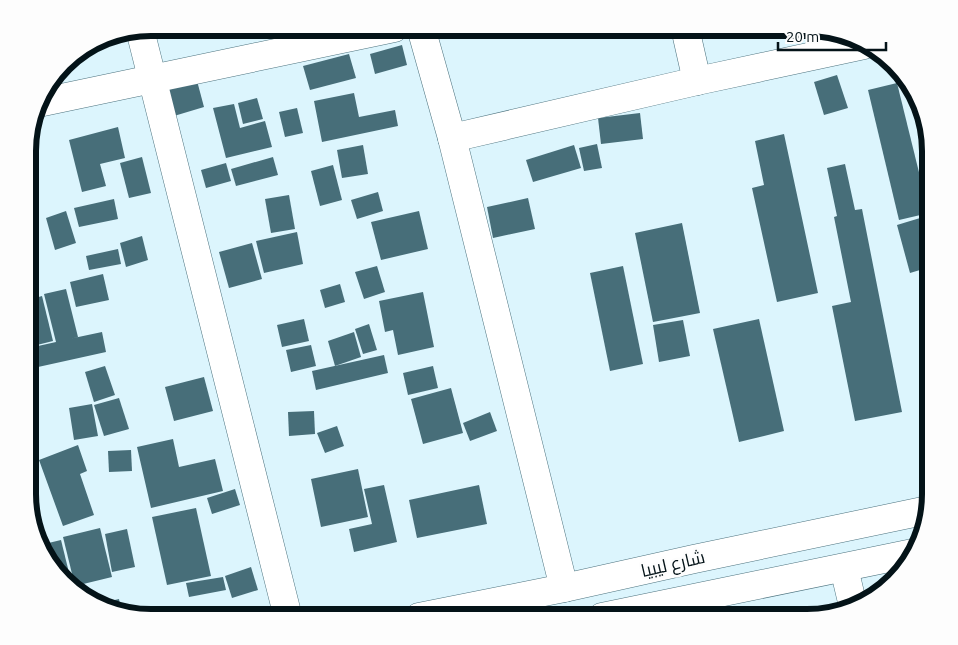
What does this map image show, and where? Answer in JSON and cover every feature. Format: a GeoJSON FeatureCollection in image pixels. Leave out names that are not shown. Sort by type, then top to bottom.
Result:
{"type":"FeatureCollection","features":[{"type":"Feature","properties":{"kind":"street"},"geometry":{"type":"LineString","coordinates":[[48,101],[357,36]]}},
{"type":"Feature","properties":{"kind":"street"},"geometry":{"type":"LineString","coordinates":[[424,36],[452,138],[564,588]]}},
{"type":"Feature","properties":{"kind":"street"},"geometry":{"type":"LineString","coordinates":[[687,36],[697,81]]}},
{"type":"Feature","properties":{"kind":"street"},"geometry":{"type":"LineString","coordinates":[[142,37],[286,609]]}},
{"type":"Feature","properties":{"kind":"street"},"geometry":{"type":"LineString","coordinates":[[452,138],[697,81],[855,47]]}},
{"type":"Feature","properties":{"kind":"street","name":"شارع ليبيا"},"geometry":{"type":"LineString","coordinates":[[459,609],[921,512]]}},
{"type":"Feature","properties":{"kind":"street"},"geometry":{"type":"LineString","coordinates":[[642,609],[904,555]]}},
{"type":"Feature","properties":{"kind":"street"},"geometry":{"type":"LineString","coordinates":[[844,568],[852,600]]}},
{"type":"Feature","properties":{"kind":"building"},"geometry":{"type":"Polygon","coordinates":[[[402,45],[407,65],[375,74],[370,54],[402,45]]]}},
{"type":"Feature","properties":{"kind":"building"},"geometry":{"type":"Polygon","coordinates":[[[349,54],[356,78],[310,90],[303,66],[349,54]]]}},
{"type":"Feature","properties":{"kind":"building"},"geometry":{"type":"Polygon","coordinates":[[[837,75],[848,108],[824,115],[814,82],[837,75]]]}},
{"type":"Feature","properties":{"kind":"building"},"geometry":{"type":"Polygon","coordinates":[[[196,77],[204,107],[174,116],[165,87],[196,77]]]}},
{"type":"Feature","properties":{"kind":"building"},"geometry":{"type":"Polygon","coordinates":[[[897,83],[922,185],[922,215],[899,220],[868,90],[897,83]]]}},
{"type":"Feature","properties":{"kind":"building"},"geometry":{"type":"Polygon","coordinates":[[[354,93],[359,117],[395,110],[398,126],[322,142],[314,101],[354,93]]]}},
{"type":"Feature","properties":{"kind":"building"},"geometry":{"type":"Polygon","coordinates":[[[257,98],[263,119],[243,124],[238,103],[257,98]]]}},
{"type":"Feature","properties":{"kind":"building"},"geometry":{"type":"Polygon","coordinates":[[[234,104],[240,128],[265,121],[272,147],[226,158],[213,108],[234,104]]]}},
{"type":"Feature","properties":{"kind":"building"},"geometry":{"type":"Polygon","coordinates":[[[297,108],[303,133],[285,137],[279,112],[297,108]]]}},
{"type":"Feature","properties":{"kind":"building"},"geometry":{"type":"Polygon","coordinates":[[[640,113],[643,139],[601,144],[598,118],[640,113]]]}},
{"type":"Feature","properties":{"kind":"building"},"geometry":{"type":"Polygon","coordinates":[[[118,127],[125,158],[100,164],[106,186],[82,192],[69,140],[118,127]]]}},
{"type":"Feature","properties":{"kind":"building"},"geometry":{"type":"Polygon","coordinates":[[[784,134],[818,293],[777,302],[752,188],[764,185],[755,141],[784,134]]]}},
{"type":"Feature","properties":{"kind":"building"},"geometry":{"type":"Polygon","coordinates":[[[597,144],[602,168],[584,171],[579,148],[597,144]]]}},
{"type":"Feature","properties":{"kind":"building"},"geometry":{"type":"Polygon","coordinates":[[[363,145],[368,174],[342,178],[337,150],[363,145]]]}},
{"type":"Feature","properties":{"kind":"building"},"geometry":{"type":"Polygon","coordinates":[[[574,145],[581,168],[533,182],[526,160],[574,145]]]}},
{"type":"Feature","properties":{"kind":"building"},"geometry":{"type":"Polygon","coordinates":[[[142,157],[151,193],[129,198],[120,163],[142,157]]]}},
{"type":"Feature","properties":{"kind":"building"},"geometry":{"type":"Polygon","coordinates":[[[273,157],[278,175],[236,186],[231,169],[273,157]]]}},
{"type":"Feature","properties":{"kind":"building"},"geometry":{"type":"Polygon","coordinates":[[[226,163],[231,181],[206,188],[201,170],[226,163]]]}},
{"type":"Feature","properties":{"kind":"building"},"geometry":{"type":"Polygon","coordinates":[[[845,164],[855,210],[862,209],[902,412],[855,421],[832,306],[851,302],[834,217],[837,216],[827,168],[845,164]]]}},
{"type":"Feature","properties":{"kind":"building"},"geometry":{"type":"Polygon","coordinates":[[[333,165],[342,200],[320,206],[311,171],[333,165]]]}},
{"type":"Feature","properties":{"kind":"building"},"geometry":{"type":"Polygon","coordinates":[[[378,192],[383,211],[357,219],[351,200],[378,192]]]}},
{"type":"Feature","properties":{"kind":"building"},"geometry":{"type":"Polygon","coordinates":[[[289,195],[295,229],[271,233],[265,199],[289,195]]]}},
{"type":"Feature","properties":{"kind":"building"},"geometry":{"type":"Polygon","coordinates":[[[528,198],[535,229],[493,238],[487,207],[528,198]]]}},
{"type":"Feature","properties":{"kind":"building"},"geometry":{"type":"Polygon","coordinates":[[[114,199],[118,219],[79,227],[74,208],[114,199]]]}},
{"type":"Feature","properties":{"kind":"building"},"geometry":{"type":"Polygon","coordinates":[[[66,211],[76,243],[55,250],[46,218],[66,211]]]}},
{"type":"Feature","properties":{"kind":"building"},"geometry":{"type":"Polygon","coordinates":[[[419,211],[428,249],[381,260],[371,222],[419,211]]]}},
{"type":"Feature","properties":{"kind":"building"},"geometry":{"type":"Polygon","coordinates":[[[922,217],[922,269],[910,273],[897,225],[922,217]]]}},
{"type":"Feature","properties":{"kind":"building"},"geometry":{"type":"Polygon","coordinates":[[[682,223],[700,313],[653,322],[635,233],[682,223]]]}},
{"type":"Feature","properties":{"kind":"building"},"geometry":{"type":"Polygon","coordinates":[[[297,232],[303,264],[264,273],[256,241],[297,232]]]}},
{"type":"Feature","properties":{"kind":"building"},"geometry":{"type":"Polygon","coordinates":[[[142,236],[148,260],[126,267],[120,243],[142,236]]]}},
{"type":"Feature","properties":{"kind":"building"},"geometry":{"type":"Polygon","coordinates":[[[252,243],[262,279],[229,288],[219,252],[252,243]]]}},
{"type":"Feature","properties":{"kind":"building"},"geometry":{"type":"Polygon","coordinates":[[[118,249],[121,264],[89,270],[86,256],[118,249]]]}},
{"type":"Feature","properties":{"kind":"building"},"geometry":{"type":"Polygon","coordinates":[[[377,266],[385,292],[364,299],[355,272],[377,266]]]}},
{"type":"Feature","properties":{"kind":"building"},"geometry":{"type":"Polygon","coordinates":[[[623,266],[643,364],[610,371],[590,273],[623,266]]]}},
{"type":"Feature","properties":{"kind":"building"},"geometry":{"type":"Polygon","coordinates":[[[103,274],[109,300],[76,307],[70,282],[103,274]]]}},
{"type":"Feature","properties":{"kind":"building"},"geometry":{"type":"Polygon","coordinates":[[[340,284],[345,302],[325,308],[320,290],[340,284]]]}},
{"type":"Feature","properties":{"kind":"building"},"geometry":{"type":"Polygon","coordinates":[[[66,289],[78,337],[69,339],[102,332],[106,352],[36,367],[36,346],[56,342],[44,294],[66,289]]]}},
{"type":"Feature","properties":{"kind":"building"},"geometry":{"type":"Polygon","coordinates":[[[423,292],[434,347],[398,355],[393,330],[385,332],[379,301],[423,292]]]}},
{"type":"Feature","properties":{"kind":"building"},"geometry":{"type":"Polygon","coordinates":[[[42,296],[53,341],[36,345],[36,298],[42,296]]]}},
{"type":"Feature","properties":{"kind":"building"},"geometry":{"type":"Polygon","coordinates":[[[304,319],[309,341],[282,347],[277,325],[304,319]]]}},
{"type":"Feature","properties":{"kind":"building"},"geometry":{"type":"Polygon","coordinates":[[[759,319],[784,431],[739,442],[713,329],[759,319]]]}},
{"type":"Feature","properties":{"kind":"building"},"geometry":{"type":"Polygon","coordinates":[[[683,320],[690,356],[659,362],[653,325],[683,320]]]}},
{"type":"Feature","properties":{"kind":"building"},"geometry":{"type":"Polygon","coordinates":[[[369,324],[377,350],[363,354],[355,329],[369,324]]]}},
{"type":"Feature","properties":{"kind":"building"},"geometry":{"type":"Polygon","coordinates":[[[354,332],[361,357],[335,366],[328,341],[354,332]]]}},
{"type":"Feature","properties":{"kind":"building"},"geometry":{"type":"Polygon","coordinates":[[[311,345],[316,366],[291,372],[286,350],[311,345]]]}},
{"type":"Feature","properties":{"kind":"building"},"geometry":{"type":"Polygon","coordinates":[[[384,355],[388,373],[316,390],[312,371],[384,355]]]}},
{"type":"Feature","properties":{"kind":"building"},"geometry":{"type":"Polygon","coordinates":[[[105,366],[115,395],[94,402],[85,372],[105,366]]]}},
{"type":"Feature","properties":{"kind":"building"},"geometry":{"type":"Polygon","coordinates":[[[433,366],[438,388],[408,395],[403,373],[433,366]]]}},
{"type":"Feature","properties":{"kind":"building"},"geometry":{"type":"Polygon","coordinates":[[[204,377],[213,411],[174,421],[165,387],[204,377]]]}},
{"type":"Feature","properties":{"kind":"building"},"geometry":{"type":"Polygon","coordinates":[[[451,388],[463,433],[423,444],[411,399],[451,388]]]}},
{"type":"Feature","properties":{"kind":"building"},"geometry":{"type":"Polygon","coordinates":[[[119,398],[129,429],[104,436],[94,405],[119,398]]]}},
{"type":"Feature","properties":{"kind":"building"},"geometry":{"type":"Polygon","coordinates":[[[92,404],[98,436],[74,440],[69,408],[92,404]]]}},
{"type":"Feature","properties":{"kind":"building"},"geometry":{"type":"Polygon","coordinates":[[[314,411],[315,434],[289,436],[288,412],[314,411]]]}},
{"type":"Feature","properties":{"kind":"building"},"geometry":{"type":"Polygon","coordinates":[[[490,412],[497,431],[470,441],[463,423],[490,412]]]}},
{"type":"Feature","properties":{"kind":"building"},"geometry":{"type":"Polygon","coordinates":[[[337,426],[344,446],[325,453],[317,433],[337,426]]]}},
{"type":"Feature","properties":{"kind":"building"},"geometry":{"type":"Polygon","coordinates":[[[173,439],[179,467],[215,459],[223,491],[151,508],[137,447],[173,439]]]}},
{"type":"Feature","properties":{"kind":"building"},"geometry":{"type":"Polygon","coordinates":[[[78,445],[87,471],[80,474],[94,515],[63,526],[39,460],[78,445]]]}},
{"type":"Feature","properties":{"kind":"building"},"geometry":{"type":"Polygon","coordinates":[[[131,450],[132,471],[109,472],[108,451],[131,450]]]}},
{"type":"Feature","properties":{"kind":"building"},"geometry":{"type":"Polygon","coordinates":[[[358,469],[368,517],[321,527],[311,479],[358,469]]]}},
{"type":"Feature","properties":{"kind":"building"},"geometry":{"type":"Polygon","coordinates":[[[384,485],[397,542],[354,552],[349,529],[372,524],[364,489],[384,485]]]}},
{"type":"Feature","properties":{"kind":"building"},"geometry":{"type":"Polygon","coordinates":[[[479,485],[487,524],[417,538],[409,500],[479,485]]]}},
{"type":"Feature","properties":{"kind":"building"},"geometry":{"type":"Polygon","coordinates":[[[235,489],[240,505],[212,514],[207,498],[235,489]]]}},
{"type":"Feature","properties":{"kind":"building"},"geometry":{"type":"Polygon","coordinates":[[[196,508],[211,576],[167,585],[152,517],[196,508]]]}},
{"type":"Feature","properties":{"kind":"building"},"geometry":{"type":"Polygon","coordinates":[[[100,528],[112,577],[81,585],[73,578],[63,537],[100,528]]]}},
{"type":"Feature","properties":{"kind":"building"},"geometry":{"type":"Polygon","coordinates":[[[127,529],[135,567],[112,572],[105,534],[127,529]]]}},
{"type":"Feature","properties":{"kind":"building"},"geometry":{"type":"Polygon","coordinates":[[[61,540],[69,574],[60,564],[48,543],[61,540]]]}},
{"type":"Feature","properties":{"kind":"building"},"geometry":{"type":"Polygon","coordinates":[[[251,567],[258,590],[232,598],[225,576],[251,567]]]}},
{"type":"Feature","properties":{"kind":"building"},"geometry":{"type":"Polygon","coordinates":[[[223,577],[226,590],[189,597],[186,583],[223,577]]]}},
{"type":"Feature","properties":{"kind":"building"},"geometry":{"type":"Polygon","coordinates":[[[119,599],[120,605],[114,603],[110,601],[119,599]]]}}]}
